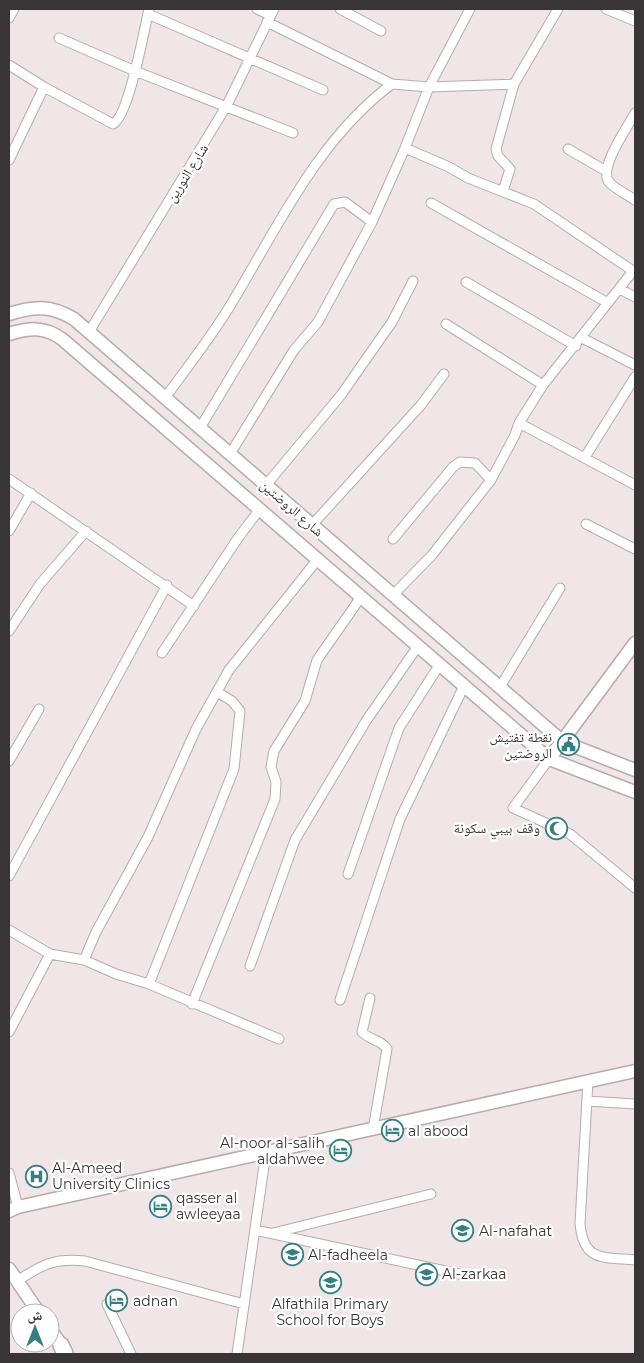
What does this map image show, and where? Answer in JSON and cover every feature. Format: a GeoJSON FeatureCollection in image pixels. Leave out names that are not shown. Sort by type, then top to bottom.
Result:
{"type":"FeatureCollection","features":[{"type":"Feature","properties":{"kind":"main road","name":"شارع الروضتين"},"geometry":{"type":"LineString","coordinates":[[9,314],[33,307],[52,308],[74,319],[563,742],[635,770]]}},
{"type":"Feature","properties":{"kind":"main road","name":"شارع الروضتين"},"geometry":{"type":"LineString","coordinates":[[9,334],[39,328],[56,334],[549,759],[635,792]]}},
{"type":"Feature","properties":{"kind":"main road"},"geometry":{"type":"LineString","coordinates":[[549,759],[635,644]]}},
{"type":"Feature","properties":{"kind":"main road"},"geometry":{"type":"LineString","coordinates":[[13,1209],[635,1071]]}},
{"type":"Feature","properties":{"kind":"main road"},"geometry":{"type":"LineString","coordinates":[[9,1269],[32,1303]]}},
{"type":"Feature","properties":{"kind":"street"},"geometry":{"type":"LineString","coordinates":[[9,18],[14,9]]}},
{"type":"Feature","properties":{"kind":"street"},"geometry":{"type":"LineString","coordinates":[[256,9],[270,15],[392,84],[429,87],[514,84]]}},
{"type":"Feature","properties":{"kind":"street"},"geometry":{"type":"LineString","coordinates":[[340,9],[381,30]]}},
{"type":"Feature","properties":{"kind":"street"},"geometry":{"type":"LineString","coordinates":[[230,454],[294,350],[318,322],[372,222],[405,148],[429,87],[470,9]]}},
{"type":"Feature","properties":{"kind":"street"},"geometry":{"type":"LineString","coordinates":[[503,191],[510,169],[498,156],[496,149],[514,84],[558,9]]}},
{"type":"Feature","properties":{"kind":"street"},"geometry":{"type":"LineString","coordinates":[[606,9],[635,21]]}},
{"type":"Feature","properties":{"kind":"street"},"geometry":{"type":"LineString","coordinates":[[9,65],[44,87],[113,124],[118,122],[123,111],[135,71],[148,11],[249,60],[323,90]]}},
{"type":"Feature","properties":{"kind":"street","name":"شارع النورين"},"geometry":{"type":"LineString","coordinates":[[88,332],[227,105],[270,15]]}},
{"type":"Feature","properties":{"kind":"street"},"geometry":{"type":"LineString","coordinates":[[59,38],[135,71],[227,105],[293,133]]}},
{"type":"Feature","properties":{"kind":"street"},"geometry":{"type":"LineString","coordinates":[[165,398],[232,304],[289,205],[336,139],[381,92],[392,84]]}},
{"type":"Feature","properties":{"kind":"street"},"geometry":{"type":"LineString","coordinates":[[9,160],[44,87]]}},
{"type":"Feature","properties":{"kind":"street"},"geometry":{"type":"LineString","coordinates":[[635,113],[611,157],[606,171],[609,181],[635,200]]}},
{"type":"Feature","properties":{"kind":"street"},"geometry":{"type":"LineString","coordinates":[[393,595],[432,555],[491,480],[515,435],[519,422],[543,385],[576,346],[634,270],[534,204],[468,178],[449,167],[405,148]]}},
{"type":"Feature","properties":{"kind":"street"},"geometry":{"type":"LineString","coordinates":[[568,149],[606,171]]}},
{"type":"Feature","properties":{"kind":"street"},"geometry":{"type":"LineString","coordinates":[[200,428],[334,204],[345,202],[372,222]]}},
{"type":"Feature","properties":{"kind":"street"},"geometry":{"type":"LineString","coordinates":[[431,203],[608,303]]}},
{"type":"Feature","properties":{"kind":"street"},"geometry":{"type":"LineString","coordinates":[[266,485],[342,395],[392,322],[413,281]]}},
{"type":"Feature","properties":{"kind":"street"},"geometry":{"type":"LineString","coordinates":[[466,282],[576,346]]}},
{"type":"Feature","properties":{"kind":"street"},"geometry":{"type":"LineString","coordinates":[[620,289],[635,297]]}},
{"type":"Feature","properties":{"kind":"street"},"geometry":{"type":"LineString","coordinates":[[446,324],[543,385]]}},
{"type":"Feature","properties":{"kind":"street"},"geometry":{"type":"LineString","coordinates":[[582,338],[635,365]]}},
{"type":"Feature","properties":{"kind":"street"},"geometry":{"type":"LineString","coordinates":[[312,524],[421,405],[444,374]]}},
{"type":"Feature","properties":{"kind":"street"},"geometry":{"type":"LineString","coordinates":[[586,457],[635,377]]}},
{"type":"Feature","properties":{"kind":"street"},"geometry":{"type":"LineString","coordinates":[[519,422],[635,485]]}},
{"type":"Feature","properties":{"kind":"street"},"geometry":{"type":"LineString","coordinates":[[394,539],[453,467],[460,462],[475,464],[491,480]]}},
{"type":"Feature","properties":{"kind":"street"},"geometry":{"type":"LineString","coordinates":[[9,480],[167,585],[194,606]]}},
{"type":"Feature","properties":{"kind":"street"},"geometry":{"type":"LineString","coordinates":[[9,531],[31,493]]}},
{"type":"Feature","properties":{"kind":"street"},"geometry":{"type":"LineString","coordinates":[[162,653],[238,538],[260,509]]}},
{"type":"Feature","properties":{"kind":"street"},"geometry":{"type":"LineString","coordinates":[[586,524],[635,549]]}},
{"type":"Feature","properties":{"kind":"street"},"geometry":{"type":"LineString","coordinates":[[9,631],[40,584],[86,531]]}},
{"type":"Feature","properties":{"kind":"street"},"geometry":{"type":"LineString","coordinates":[[84,960],[96,932],[148,836],[196,729],[217,692],[235,663],[318,559]]}},
{"type":"Feature","properties":{"kind":"street"},"geometry":{"type":"LineString","coordinates":[[9,876],[167,585]]}},
{"type":"Feature","properties":{"kind":"street"},"geometry":{"type":"LineString","coordinates":[[500,687],[560,588]]}},
{"type":"Feature","properties":{"kind":"street"},"geometry":{"type":"LineString","coordinates":[[192,1004],[274,799],[276,782],[271,767],[274,751],[305,701],[317,660],[362,597]]}},
{"type":"Feature","properties":{"kind":"street"},"geometry":{"type":"LineString","coordinates":[[250,966],[295,840],[366,721],[418,646]]}},
{"type":"Feature","properties":{"kind":"street"},"geometry":{"type":"LineString","coordinates":[[348,874],[399,728],[440,664]]}},
{"type":"Feature","properties":{"kind":"street"},"geometry":{"type":"LineString","coordinates":[[340,1000],[400,819],[464,686]]}},
{"type":"Feature","properties":{"kind":"street"},"geometry":{"type":"LineString","coordinates":[[149,984],[234,769],[240,711],[232,701],[217,692]]}},
{"type":"Feature","properties":{"kind":"street"},"geometry":{"type":"LineString","coordinates":[[9,761],[38,709]]}},
{"type":"Feature","properties":{"kind":"street"},"geometry":{"type":"LineString","coordinates":[[549,759],[513,808],[570,834],[635,888]]}},
{"type":"Feature","properties":{"kind":"street"},"geometry":{"type":"LineString","coordinates":[[9,930],[50,954],[84,960],[116,974],[149,984],[192,1004],[279,1039]]}},
{"type":"Feature","properties":{"kind":"street"},"geometry":{"type":"LineString","coordinates":[[9,1032],[50,954]]}},
{"type":"Feature","properties":{"kind":"street"},"geometry":{"type":"LineString","coordinates":[[370,998],[362,1032],[366,1037],[385,1045],[387,1048],[373,1129]]}},
{"type":"Feature","properties":{"kind":"street"},"geometry":{"type":"LineString","coordinates":[[588,1081],[580,1223],[582,1243],[589,1252],[598,1255],[635,1260]]}},
{"type":"Feature","properties":{"kind":"street"},"geometry":{"type":"LineString","coordinates":[[587,1101],[635,1104]]}},
{"type":"Feature","properties":{"kind":"street"},"geometry":{"type":"LineString","coordinates":[[237,1354],[266,1152]]}},
{"type":"Feature","properties":{"kind":"street"},"geometry":{"type":"LineString","coordinates":[[9,1173],[13,1209]]}},
{"type":"Feature","properties":{"kind":"street"},"geometry":{"type":"LineString","coordinates":[[270,1234],[431,1194]]}},
{"type":"Feature","properties":{"kind":"street"},"geometry":{"type":"LineString","coordinates":[[255,1230],[464,1275]]}},
{"type":"Feature","properties":{"kind":"street"},"geometry":{"type":"LineString","coordinates":[[17,1282],[47,1263],[66,1260],[86,1261],[244,1304]]}},
{"type":"Feature","properties":{"kind":"street"},"geometry":{"type":"LineString","coordinates":[[107,1304],[131,1354]]}},
{"type":"Feature","properties":{"kind":"place","name":"نقطة تفتيش الروضتين"},"geometry":{"type":"Point","coordinates":[568,745]}},
{"type":"Feature","properties":{"kind":"place","name":"وقف بيبي سكونة"},"geometry":{"type":"Point","coordinates":[556,828]}},
{"type":"Feature","properties":{"kind":"place","name":"al abood"},"geometry":{"type":"Point","coordinates":[392,1131]}},
{"type":"Feature","properties":{"kind":"place","name":"Al-noor al-salih aldahwee"},"geometry":{"type":"Point","coordinates":[341,1151]}},
{"type":"Feature","properties":{"kind":"place","name":"Al-Ameed University Clinics"},"geometry":{"type":"Point","coordinates":[36,1176]}},
{"type":"Feature","properties":{"kind":"place","name":"qasser al awleeyaa"},"geometry":{"type":"Point","coordinates":[160,1206]}},
{"type":"Feature","properties":{"kind":"place","name":"Al-nafahat"},"geometry":{"type":"Point","coordinates":[463,1231]}},
{"type":"Feature","properties":{"kind":"place","name":"Al-fadheela"},"geometry":{"type":"Point","coordinates":[292,1255]}},
{"type":"Feature","properties":{"kind":"place","name":"Al-zarkaa"},"geometry":{"type":"Point","coordinates":[426,1274]}},
{"type":"Feature","properties":{"kind":"place","name":"Alfathila Primary School for Boys"},"geometry":{"type":"Point","coordinates":[330,1282]}},
{"type":"Feature","properties":{"kind":"place","name":"adnan"},"geometry":{"type":"Point","coordinates":[117,1301]}}]}
